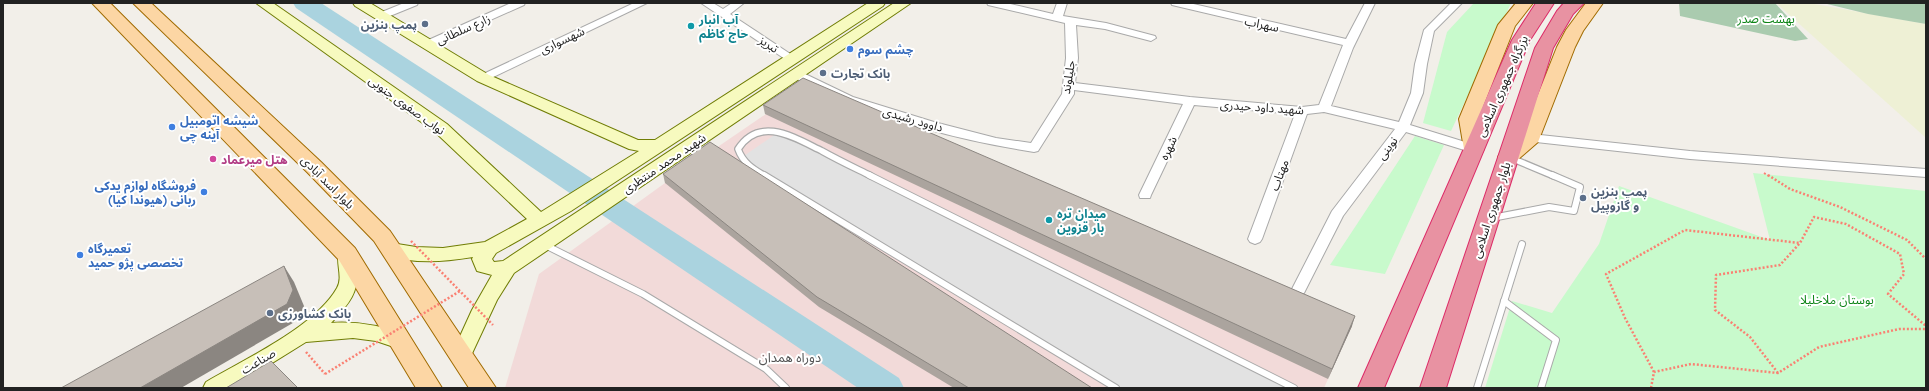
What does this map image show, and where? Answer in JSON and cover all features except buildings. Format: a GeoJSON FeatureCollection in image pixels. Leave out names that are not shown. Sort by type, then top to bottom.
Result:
{"type":"FeatureCollection","features":[{"type":"Feature","properties":{"kind":"highway","name":"بزرگراه جمهوری اسلامی"},"geometry":{"type":"LineString","coordinates":[[1474,149],[1521,40],[1545,3]]}},
{"type":"Feature","properties":{"kind":"highway","name":"بزرگراه جمهوری اسلامی"},"geometry":{"type":"LineString","coordinates":[[1508,157],[1544,48],[1566,11],[1575,3]]}},
{"type":"Feature","properties":{"kind":"highway"},"geometry":{"type":"LineString","coordinates":[[1371,388],[1474,149]]}},
{"type":"Feature","properties":{"kind":"highway","name":"بلوار جمهوری اسلامی"},"geometry":{"type":"LineString","coordinates":[[1433,388],[1508,157]]}},
{"type":"Feature","properties":{"kind":"main road"},"geometry":{"type":"LineString","coordinates":[[100,3],[280,184],[347,254],[429,388]]}},
{"type":"Feature","properties":{"kind":"main road","name":"بلوار اسد آبادی"},"geometry":{"type":"LineString","coordinates":[[141,3],[314,167],[382,236],[483,388]]}},
{"type":"Feature","properties":{"kind":"main road","name":"نواب صفوی جنوبی"},"geometry":{"type":"LineString","coordinates":[[263,3],[441,128],[537,217]]}},
{"type":"Feature","properties":{"kind":"main road"},"geometry":{"type":"LineString","coordinates":[[360,3],[483,78],[631,155]]}},
{"type":"Feature","properties":{"kind":"main road","name":"شهید محمد منتظری"},"geometry":{"type":"LineString","coordinates":[[391,250],[416,254],[443,255],[489,248],[537,217],[561,204],[631,155],[656,146],[878,3]]}},
{"type":"Feature","properties":{"kind":"main road","name":"شهید محمد منتظری"},"geometry":{"type":"LineString","coordinates":[[462,356],[481,311],[493,288],[507,268],[904,3]]}},
{"type":"Feature","properties":{"kind":"main road"},"geometry":{"type":"LineString","coordinates":[[1474,149],[1469,119],[1474,104],[1507,25],[1525,3]]}},
{"type":"Feature","properties":{"kind":"main road","name":"بلوار جمهوری اسلامی"},"geometry":{"type":"LineString","coordinates":[[1508,157],[1531,138],[1566,47],[1575,30],[1595,3]]}},
{"type":"Feature","properties":{"kind":"main road"},"geometry":{"type":"LineString","coordinates":[[181,84],[201,78],[212,71]]}},
{"type":"Feature","properties":{"kind":"main road"},"geometry":{"type":"LineString","coordinates":[[199,103],[210,95],[231,89]]}},
{"type":"Feature","properties":{"kind":"main road"},"geometry":{"type":"LineString","coordinates":[[489,248],[482,259],[484,266],[494,269],[507,268]]}},
{"type":"Feature","properties":{"kind":"main road","name":"صناعت"},"geometry":{"type":"LineString","coordinates":[[214,388],[305,344],[323,319],[338,303],[348,286],[347,254]]}},
{"type":"Feature","properties":{"kind":"main road"},"geometry":{"type":"LineString","coordinates":[[305,344],[331,329],[357,329],[380,333],[400,341]]}},
{"type":"Feature","properties":{"kind":"street"},"geometry":{"type":"LineString","coordinates":[[381,16],[412,3]]}},
{"type":"Feature","properties":{"kind":"street","name":"زارع سلطانی"},"geometry":{"type":"LineString","coordinates":[[428,44],[520,3]]}},
{"type":"Feature","properties":{"kind":"street","name":"شهسواری"},"geometry":{"type":"LineString","coordinates":[[483,78],[642,3]]}},
{"type":"Feature","properties":{"kind":"street","name":"تبریز"},"geometry":{"type":"LineString","coordinates":[[706,3],[792,59]]}},
{"type":"Feature","properties":{"kind":"street"},"geometry":{"type":"LineString","coordinates":[[723,14],[739,3]]}},
{"type":"Feature","properties":{"kind":"street"},"geometry":{"type":"LineString","coordinates":[[992,3],[1070,21],[1106,26],[1151,38]]}},
{"type":"Feature","properties":{"kind":"street"},"geometry":{"type":"LineString","coordinates":[[1057,18],[1062,3]]}},
{"type":"Feature","properties":{"kind":"street","name":"سهراب"},"geometry":{"type":"LineString","coordinates":[[1176,3],[1350,43]]}},
{"type":"Feature","properties":{"kind":"street"},"geometry":{"type":"LineString","coordinates":[[1324,108],[1350,43],[1370,3]]}},
{"type":"Feature","properties":{"kind":"street","name":"نوینی"},"geometry":{"type":"LineString","coordinates":[[1299,289],[1337,214],[1403,127],[1417,93],[1421,64],[1429,30],[1457,3]]}},
{"type":"Feature","properties":{"kind":"street","name":"جلیلوند"},"geometry":{"type":"LineString","coordinates":[[1034,148],[1068,94],[1072,58],[1070,21]]}},
{"type":"Feature","properties":{"kind":"street","name":"داوود رشیدی"},"geometry":{"type":"LineString","coordinates":[[797,74],[856,103],[930,125],[996,142],[1034,148]]}},
{"type":"Feature","properties":{"kind":"street","name":"شهید داود حیدری"},"geometry":{"type":"LineString","coordinates":[[1069,86],[1190,101],[1302,111],[1324,108],[1403,127],[1474,149]]}},
{"type":"Feature","properties":{"kind":"street","name":"شهره"},"geometry":{"type":"LineString","coordinates":[[1145,195],[1190,101]]}},
{"type":"Feature","properties":{"kind":"street","name":"مهتاب"},"geometry":{"type":"LineString","coordinates":[[1255,238],[1302,111]]}},
{"type":"Feature","properties":{"kind":"street"},"geometry":{"type":"LineString","coordinates":[[1531,138],[1690,155],[1926,173]]}},
{"type":"Feature","properties":{"kind":"lane"},"geometry":{"type":"LineString","coordinates":[[1116,388],[750,167],[741,158],[738,149],[741,143],[745,138],[755,132],[780,131],[1294,388]]}},
{"type":"Feature","properties":{"kind":"lane"},"geometry":{"type":"LineString","coordinates":[[1488,219],[1549,207],[1574,212],[1580,187],[1508,157]]}},
{"type":"Feature","properties":{"kind":"lane"},"geometry":{"type":"LineString","coordinates":[[544,244],[643,294],[766,370],[786,388]]}},
{"type":"Feature","properties":{"kind":"lane"},"geometry":{"type":"LineString","coordinates":[[1477,388],[1522,244]]}},
{"type":"Feature","properties":{"kind":"lane"},"geometry":{"type":"LineString","coordinates":[[1504,301],[1556,340],[1541,388]]}},
{"type":"Feature","properties":{"kind":"path"},"geometry":{"type":"LineString","coordinates":[[1740,159],[1790,189],[1840,207],[1907,240],[1926,259]]}},
{"type":"Feature","properties":{"kind":"path"},"geometry":{"type":"LineString","coordinates":[[1778,373],[1750,337],[1715,310],[1716,275],[1780,265],[1800,243],[1814,217],[1846,224],[1900,254],[1904,274],[1888,294],[1926,327]]}},
{"type":"Feature","properties":{"kind":"path"},"geometry":{"type":"LineString","coordinates":[[1651,388],[1654,372],[1625,318],[1606,274],[1652,247],[1685,230],[1800,243]]}},
{"type":"Feature","properties":{"kind":"path"},"geometry":{"type":"LineString","coordinates":[[411,240],[494,325]]}},
{"type":"Feature","properties":{"kind":"path"},"geometry":{"type":"LineString","coordinates":[[305,344],[325,374],[460,291]]}},
{"type":"Feature","properties":{"kind":"path"},"geometry":{"type":"LineString","coordinates":[[1654,372],[1691,364],[1778,373],[1819,347],[1900,329],[1926,327]]}},
{"type":"Feature","properties":{"kind":"shaded area","name":"میدان تره بار قزوین"},"geometry":{"type":"Polygon","coordinates":[[[804,88],[1352,326],[1324,388],[505,388],[539,274],[665,183],[804,88]]]}},
{"type":"Feature","properties":{"kind":"shaded area"},"geometry":{"type":"Polygon","coordinates":[[[780,131],[1294,388],[1116,388],[741,158],[780,131]]]}},
{"type":"Feature","properties":{"kind":"green space"},"geometry":{"type":"Polygon","coordinates":[[[1474,3],[1511,3],[1451,131],[1423,123],[1447,32],[1474,3]]]}},
{"type":"Feature","properties":{"kind":"green space","name":"بهشت صدر"},"geometry":{"type":"Polygon","coordinates":[[[1679,3],[1775,3],[1808,39],[1795,41],[1680,16],[1679,3]]]}},
{"type":"Feature","properties":{"kind":"green space"},"geometry":{"type":"Polygon","coordinates":[[[1776,3],[1809,3],[1926,24],[1926,138],[1776,3]]]}},
{"type":"Feature","properties":{"kind":"green space","name":"بهشت صدر"},"geometry":{"type":"Polygon","coordinates":[[[1823,3],[1926,3],[1926,24],[1868,14],[1823,3]]]}},
{"type":"Feature","properties":{"kind":"green space"},"geometry":{"type":"Polygon","coordinates":[[[1415,136],[1444,145],[1385,274],[1330,265],[1415,136]]]}},
{"type":"Feature","properties":{"kind":"green space","name":"بوستان ملاخلیلا"},"geometry":{"type":"Polygon","coordinates":[[[1753,173],[1926,191],[1926,388],[1485,388],[1512,301],[1552,313],[1599,244],[1619,186],[1770,240],[1753,173]]]}},
{"type":"Feature","properties":{"kind":"waterway"},"geometry":{"type":"LineString","coordinates":[[305,3],[886,388]]}},
{"type":"Feature","properties":{"kind":"place","name":"پمپ بنزین"},"geometry":{"type":"Point","coordinates":[425,24]}},
{"type":"Feature","properties":{"kind":"place","name":"آب انبار حاج کاظم"},"geometry":{"type":"Point","coordinates":[691,26]}},
{"type":"Feature","properties":{"kind":"place","name":"چشم سوم"},"geometry":{"type":"Point","coordinates":[850,49]}},
{"type":"Feature","properties":{"kind":"place","name":"بانک تجارت"},"geometry":{"type":"Point","coordinates":[823,73]}},
{"type":"Feature","properties":{"kind":"place","name":"شیشه اتومبیل آینه چی"},"geometry":{"type":"Point","coordinates":[172,127]}},
{"type":"Feature","properties":{"kind":"place","name":"هتل میرعماد"},"geometry":{"type":"Point","coordinates":[213,159]}},
{"type":"Feature","properties":{"kind":"place","name":"فروشگاه لوازم یدکی ربانی (هیوندا کیا)"},"geometry":{"type":"Point","coordinates":[204,192]}},
{"type":"Feature","properties":{"kind":"place","name":"پمپ بنزین و گازوپیل"},"geometry":{"type":"Point","coordinates":[1583,198]}},
{"type":"Feature","properties":{"kind":"place","name":"میدان تره بار قزوین"},"geometry":{"type":"Point","coordinates":[1049,220]}},
{"type":"Feature","properties":{"kind":"place","name":"تعمیرگاه تخصصی پژو حمید"},"geometry":{"type":"Point","coordinates":[80,255]}},
{"type":"Feature","properties":{"kind":"place","name":"بانک کشاورزی"},"geometry":{"type":"Point","coordinates":[270,313]}},
{"type":"Feature","properties":{"kind":"district","name":"دوراه همدان"},"geometry":{"type":"Point","coordinates":[790,357]}}]}
